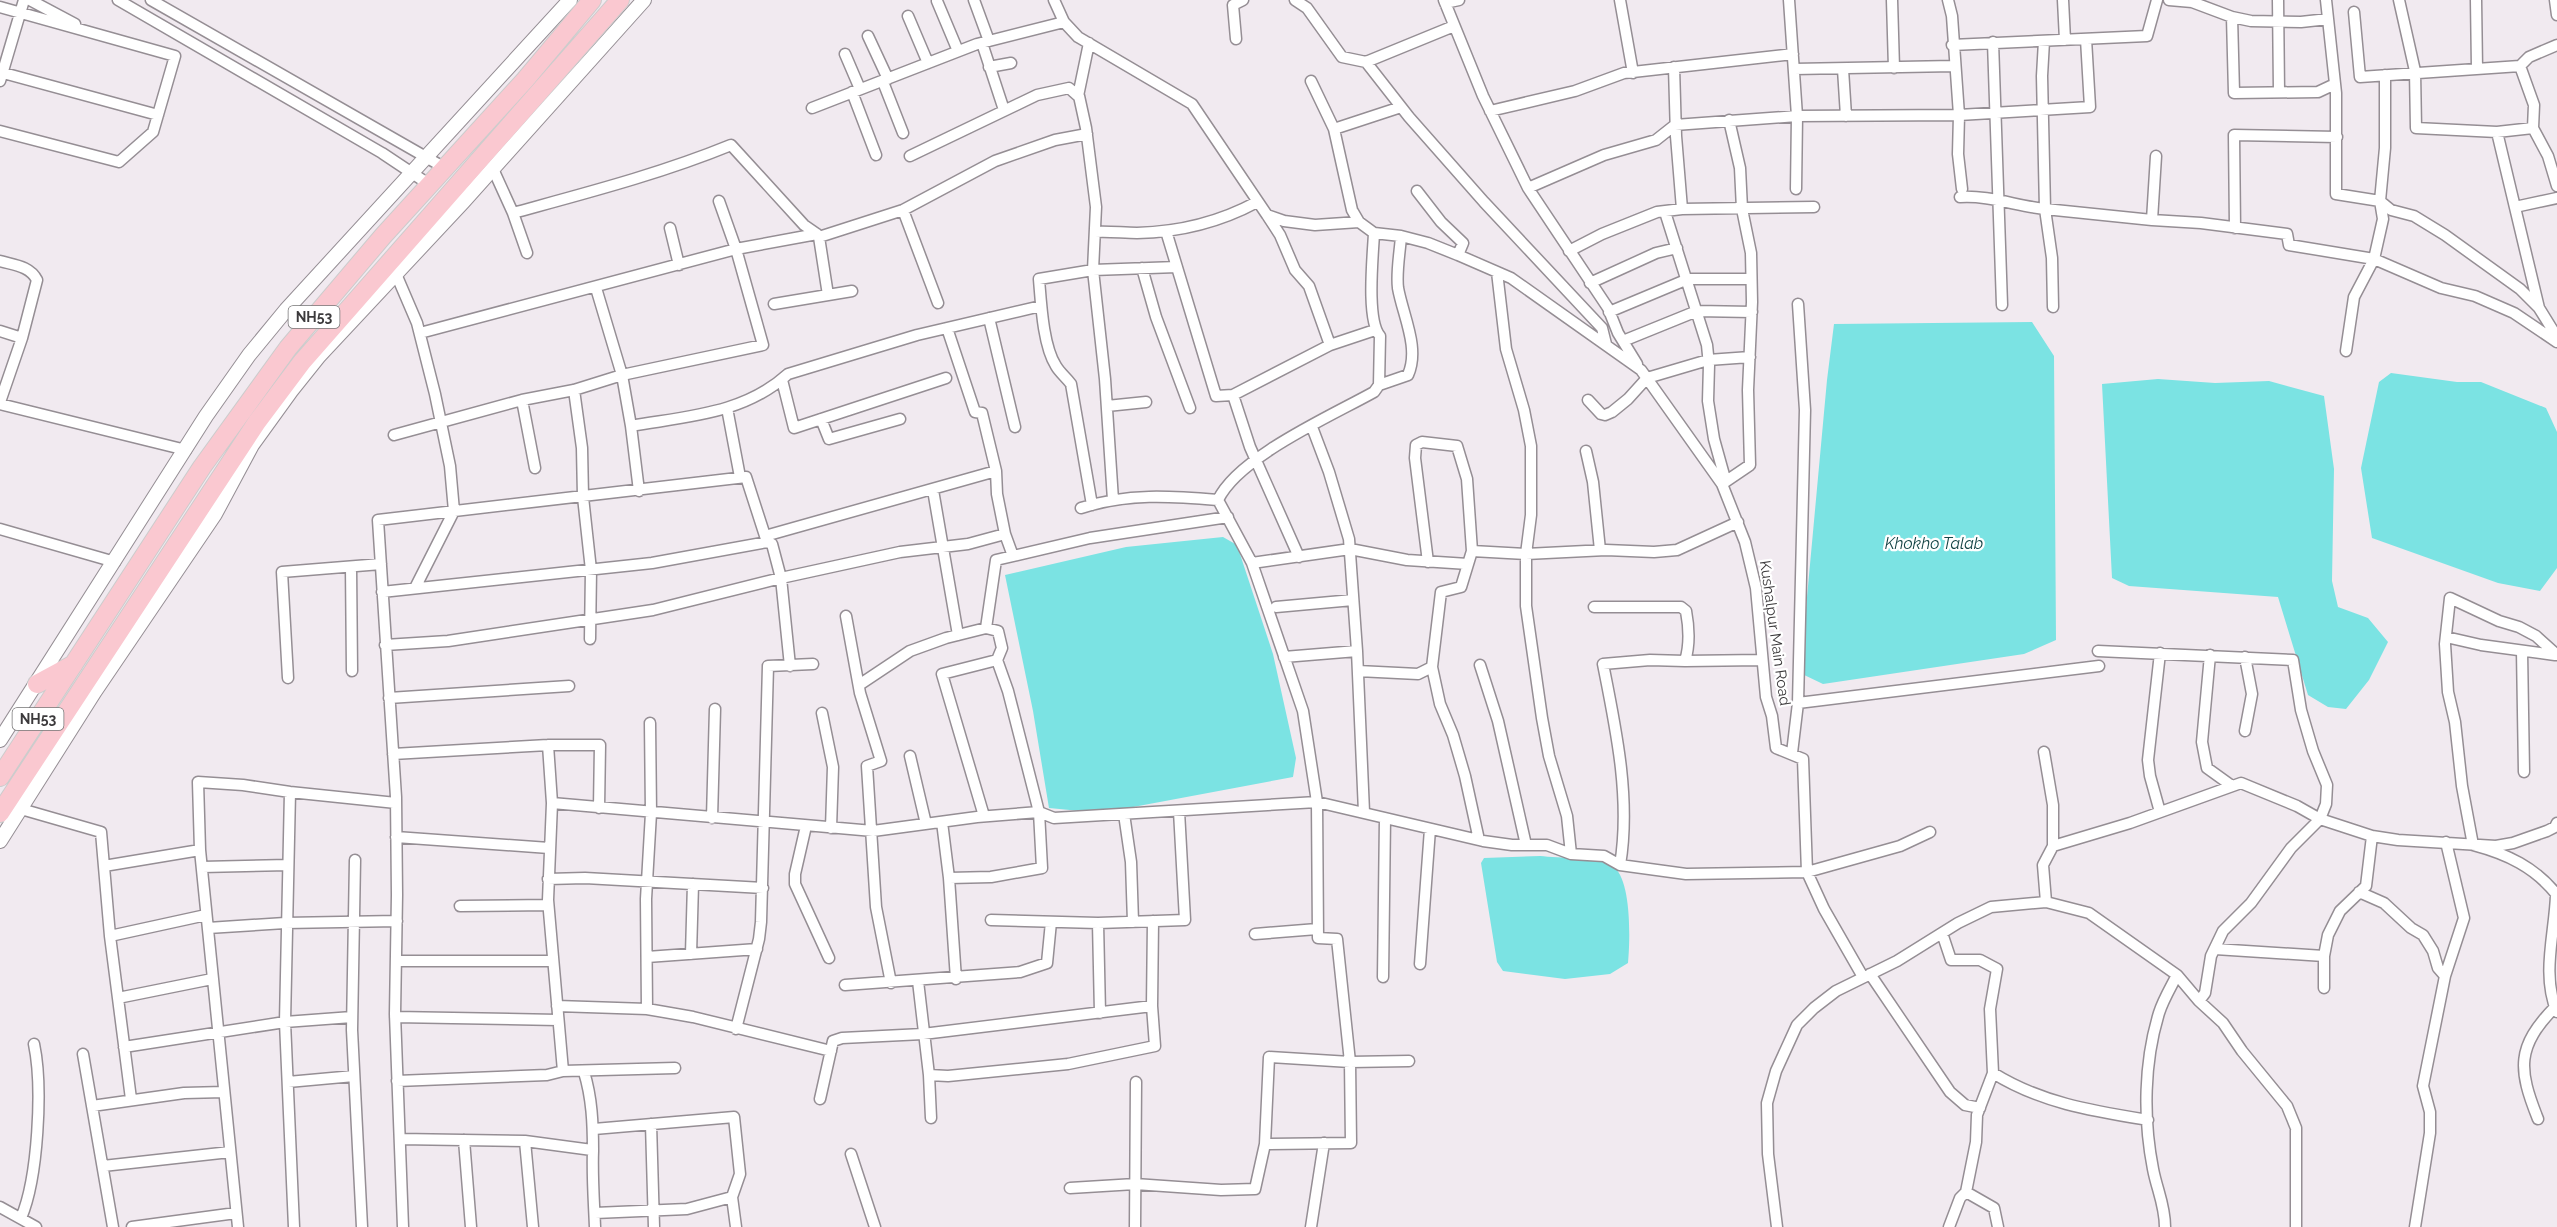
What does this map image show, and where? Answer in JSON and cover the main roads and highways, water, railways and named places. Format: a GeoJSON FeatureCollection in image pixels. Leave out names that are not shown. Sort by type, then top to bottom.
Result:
{"type":"FeatureCollection","features":[{"type":"Feature","properties":{"kind":"highway","name":"NH53"},"geometry":{"type":"LineString","coordinates":[[1,776],[202,467],[288,348],[525,80],[592,0]]}},
{"type":"Feature","properties":{"kind":"highway","name":"NH53"},"geometry":{"type":"LineString","coordinates":[[0,813],[257,422],[302,362],[620,0]]}},
{"type":"Feature","properties":{"kind":"highway"},"geometry":{"type":"LineString","coordinates":[[107,673],[109,647]]}},
{"type":"Feature","properties":{"kind":"highway"},"geometry":{"type":"LineString","coordinates":[[37,684],[75,663]]}},
{"type":"Feature","properties":{"kind":"water","name":"Khokho Talab"},"geometry":{"type":"Polygon","coordinates":[[[2032,322],[2054,356],[2056,640],[2024,654],[1823,684],[1800,673],[1834,324],[2032,322]]]}},
{"type":"Feature","properties":{"kind":"water"},"geometry":{"type":"Polygon","coordinates":[[[2391,373],[2457,382],[2481,382],[2546,408],[2557,432],[2557,568],[2540,591],[2498,583],[2372,538],[2361,468],[2379,382],[2391,373]]]}},
{"type":"Feature","properties":{"kind":"water"},"geometry":{"type":"Polygon","coordinates":[[[2158,379],[2215,383],[2269,381],[2324,396],[2334,469],[2332,581],[2338,607],[2368,618],[2388,642],[2369,680],[2346,709],[2328,707],[2308,695],[2278,597],[2129,586],[2112,578],[2102,384],[2158,379]]]}},
{"type":"Feature","properties":{"kind":"water"},"geometry":{"type":"Polygon","coordinates":[[[1223,537],[1237,545],[1273,654],[1296,758],[1293,777],[1101,813],[1049,808],[1033,711],[1005,575],[1126,547],[1223,537]]]}},
{"type":"Feature","properties":{"kind":"water"},"geometry":{"type":"Polygon","coordinates":[[[1540,856],[1599,861],[1614,867],[1620,875],[1627,898],[1628,963],[1610,974],[1565,979],[1503,971],[1497,962],[1481,863],[1484,858],[1540,856]]]}}]}
